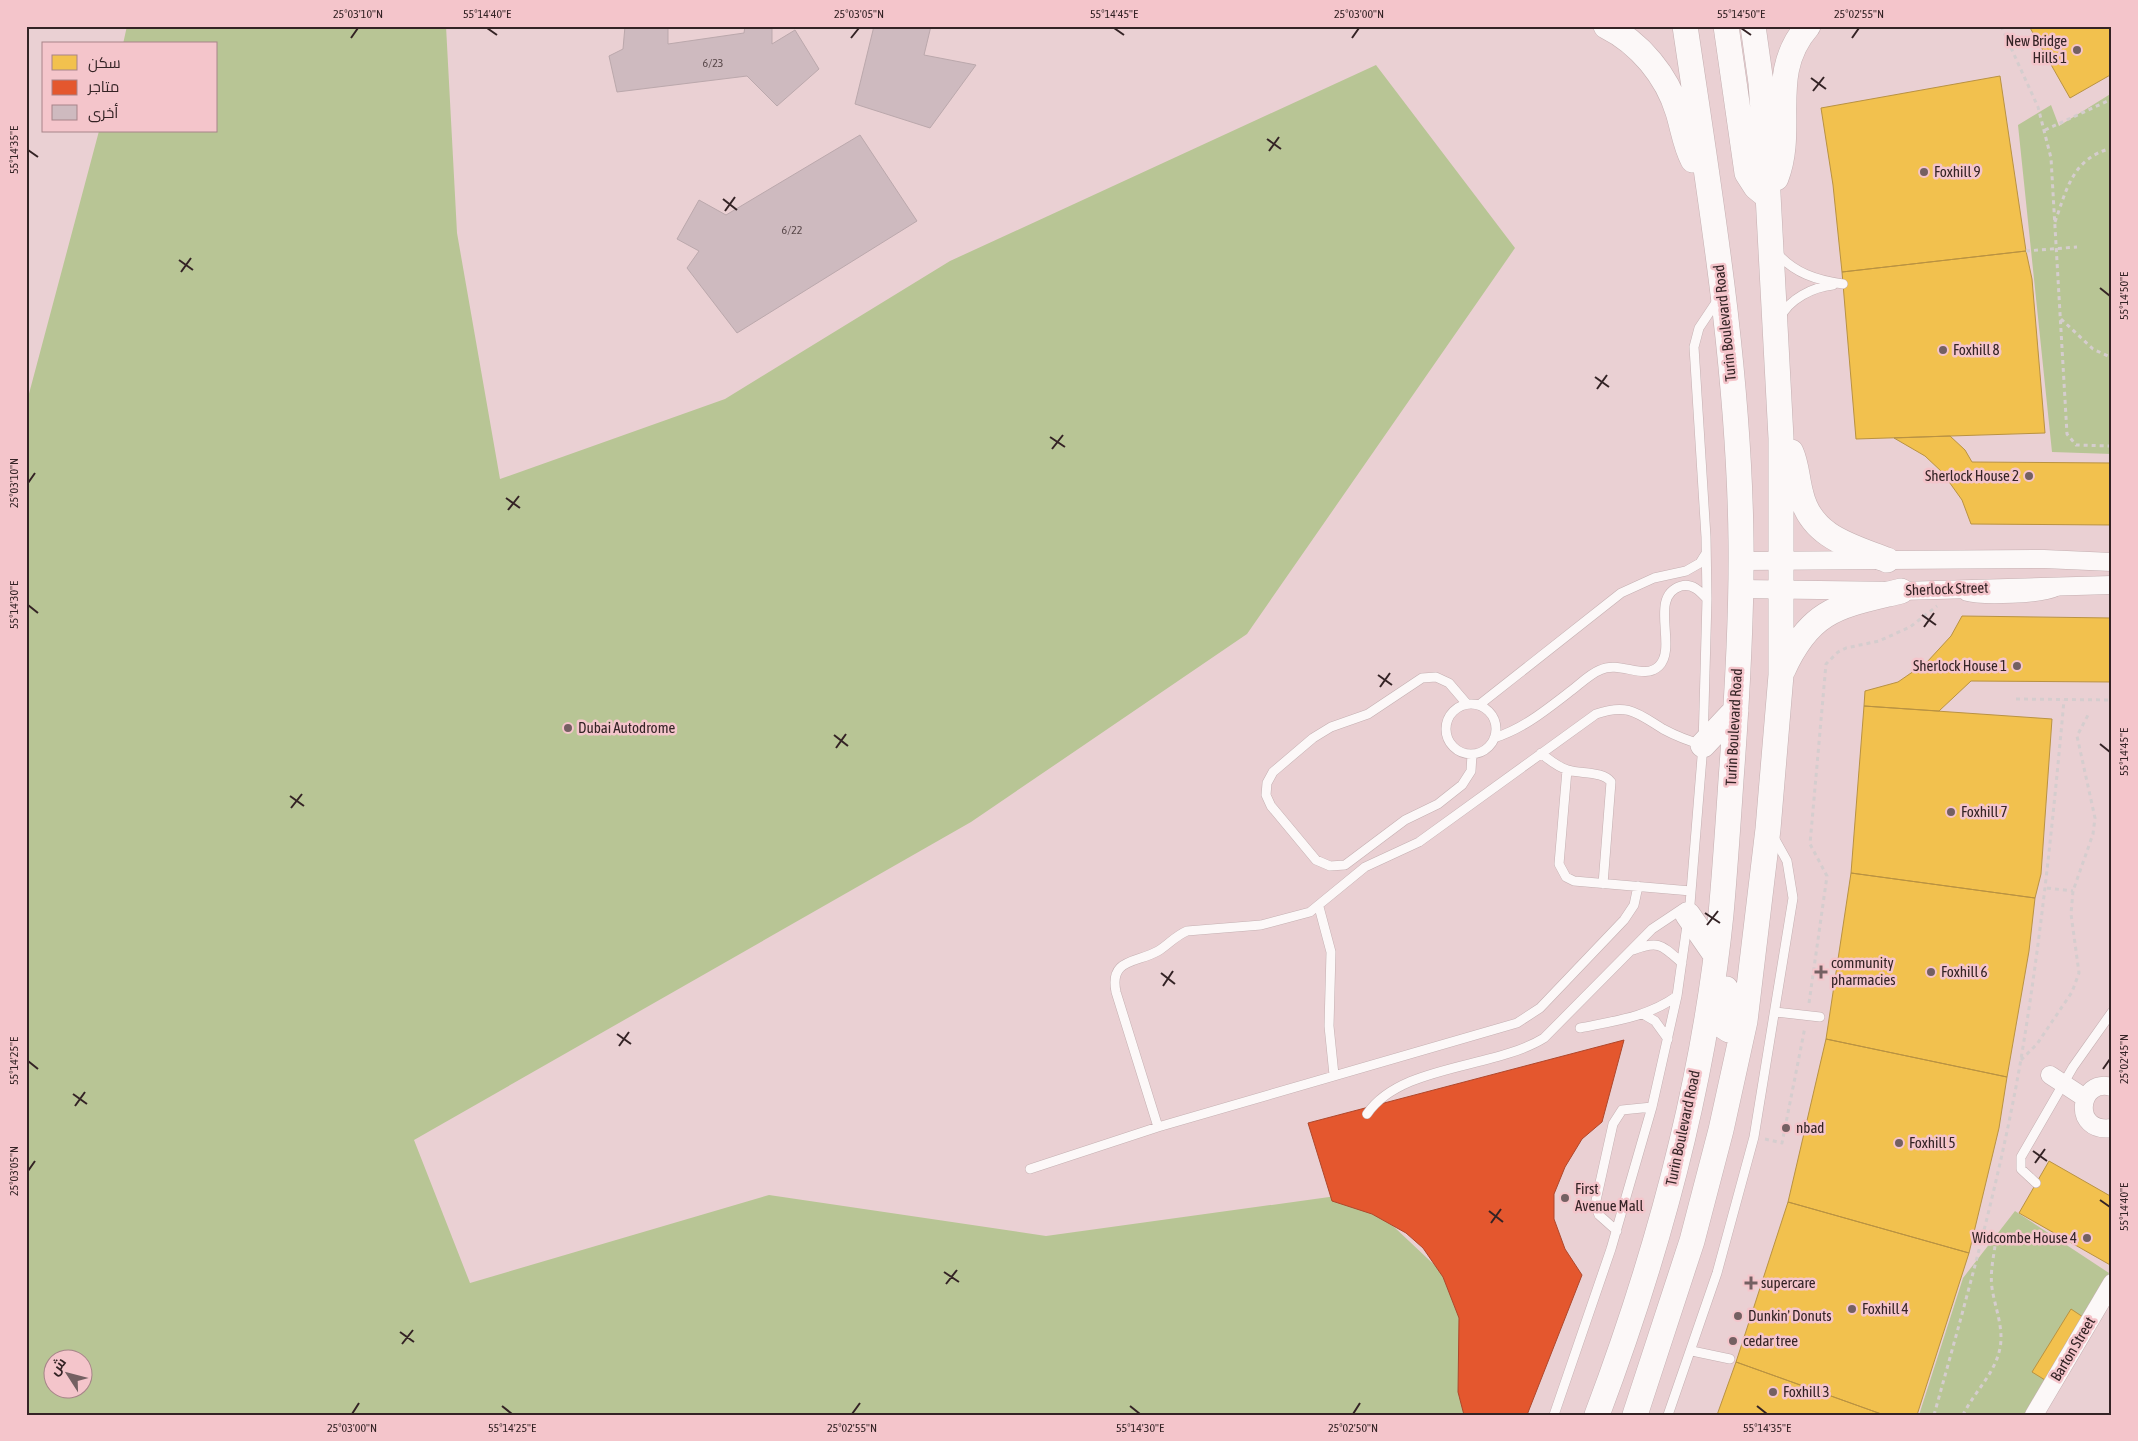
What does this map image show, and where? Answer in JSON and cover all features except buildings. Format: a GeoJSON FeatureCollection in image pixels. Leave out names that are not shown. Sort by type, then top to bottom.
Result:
{"type":"FeatureCollection","features":[{"type":"Feature","properties":{"kind":"main road"},"geometry":{"type":"LineString","coordinates":[[1606,26],[1637,48],[1663,78],[1678,111],[1692,158],[1697,167],[1707,174]]}},
{"type":"Feature","properties":{"kind":"main road","name":"Turin Boulevard Road"},"geometry":{"type":"LineString","coordinates":[[1597,1415],[1652,1254],[1677,1162],[1696,1068],[1721,916],[1736,710],[1740,589],[1737,449],[1722,294],[1707,174],[1684,26]]}},
{"type":"Feature","properties":{"kind":"main road"},"geometry":{"type":"LineString","coordinates":[[1726,26],[1747,173],[1756,187],[1767,196]]}},
{"type":"Feature","properties":{"kind":"main road"},"geometry":{"type":"LineString","coordinates":[[1636,1415],[1701,1213],[1745,1022],[1768,829],[1781,675],[1782,560],[1776,327],[1762,92],[1753,26]]}},
{"type":"Feature","properties":{"kind":"main road"},"geometry":{"type":"LineString","coordinates":[[1767,196],[1782,159],[1784,75],[1791,52],[1808,26]]}},
{"type":"Feature","properties":{"kind":"main road"},"geometry":{"type":"LineString","coordinates":[[1780,438],[1794,459],[1801,496],[1819,526],[1829,536],[1887,560]]}},
{"type":"Feature","properties":{"kind":"main road"},"geometry":{"type":"LineString","coordinates":[[1781,675],[1794,647],[1805,631],[1820,618],[1848,604],[1901,591]]}},
{"type":"Feature","properties":{"kind":"main road"},"geometry":{"type":"LineString","coordinates":[[1703,745],[1736,710]]}},
{"type":"Feature","properties":{"kind":"main road"},"geometry":{"type":"LineString","coordinates":[[1690,904],[1715,954]]}},
{"type":"Feature","properties":{"kind":"main road"},"geometry":{"type":"LineString","coordinates":[[1721,916],[1733,933],[1722,1023],[1729,1030],[1738,1028],[1745,1022]]}},
{"type":"Feature","properties":{"kind":"street","name":"Sherlock Street"},"geometry":{"type":"LineString","coordinates":[[1740,561],[2065,560],[2112,562]]}},
{"type":"Feature","properties":{"kind":"street"},"geometry":{"type":"LineString","coordinates":[[2064,586],[2065,560]]}},
{"type":"Feature","properties":{"kind":"street","name":"Sherlock Street"},"geometry":{"type":"LineString","coordinates":[[1740,589],[1782,588],[1901,591],[1945,588],[2112,585]]}},
{"type":"Feature","properties":{"kind":"street"},"geometry":{"type":"LineString","coordinates":[[2057,1079],[2085,1098]]}},
{"type":"Feature","properties":{"kind":"street"},"geometry":{"type":"LineString","coordinates":[[2112,1087],[2102,1086],[2095,1088],[2085,1098],[2084,1113],[2091,1125],[2098,1128],[2112,1128]]}},
{"type":"Feature","properties":{"kind":"street","name":"Barton Street"},"geometry":{"type":"LineString","coordinates":[[2034,1415],[2109,1292]]}},
{"type":"Feature","properties":{"kind":"lane"},"geometry":{"type":"LineString","coordinates":[[1770,245],[1793,268],[1826,282],[1843,284],[1826,286],[1810,291],[1795,300],[1783,312],[1776,327]]}},
{"type":"Feature","properties":{"kind":"lane"},"geometry":{"type":"LineString","coordinates":[[1554,1415],[1617,1231],[1652,1107],[1677,996],[1682,963],[1690,904],[1703,745],[1707,599],[1694,347],[1704,319],[1722,294]]}},
{"type":"Feature","properties":{"kind":"lane"},"geometry":{"type":"LineString","coordinates":[[1479,705],[1621,593],[1642,582],[1694,568],[1705,555]]}},
{"type":"Feature","properties":{"kind":"lane"},"geometry":{"type":"LineString","coordinates":[[1494,738],[1509,733],[1532,721],[1599,670],[1615,666],[1646,672],[1659,666],[1665,652],[1665,608],[1671,592],[1666,575]]}},
{"type":"Feature","properties":{"kind":"lane"},"geometry":{"type":"LineString","coordinates":[[1671,592],[1683,586],[1690,586],[1696,588],[1707,599]]}},
{"type":"Feature","properties":{"kind":"lane"},"geometry":{"type":"LineString","coordinates":[[1945,588],[1971,597],[2040,597],[2049,595],[2064,586]]}},
{"type":"Feature","properties":{"kind":"lane"},"geometry":{"type":"LineString","coordinates":[[1467,704],[1449,683],[1436,678],[1422,678],[1375,710],[1331,727],[1313,738],[1273,772],[1267,783],[1266,795],[1271,806],[1316,860],[1330,866],[1345,865],[1410,817],[1438,804],[1462,785],[1471,771],[1472,754]]}},
{"type":"Feature","properties":{"kind":"lane"},"geometry":{"type":"LineString","coordinates":[[1467,704],[1479,705],[1485,708],[1494,718],[1496,731],[1494,738],[1486,749],[1472,754],[1466,753],[1453,747],[1446,735],[1446,728],[1450,715],[1460,706],[1467,704]]}},
{"type":"Feature","properties":{"kind":"lane"},"geometry":{"type":"LineString","coordinates":[[1158,1127],[1114,985],[1118,970],[1128,961],[1156,952],[1177,935],[1187,931],[1261,925],[1301,916],[1319,907],[1365,867],[1411,848],[1586,719],[1606,710],[1618,708],[1632,709],[1674,734],[1703,745]]}},
{"type":"Feature","properties":{"kind":"lane"},"geometry":{"type":"LineString","coordinates":[[1541,753],[1567,770],[1606,777],[1611,782],[1603,884]]}},
{"type":"Feature","properties":{"kind":"lane"},"geometry":{"type":"LineString","coordinates":[[1567,770],[1560,869],[1569,880],[1638,886],[1690,904]]}},
{"type":"Feature","properties":{"kind":"lane"},"geometry":{"type":"LineString","coordinates":[[1668,1415],[1692,1351],[1717,1272],[1754,1136],[1776,1012],[1793,898],[1793,886],[1782,850],[1768,829]]}},
{"type":"Feature","properties":{"kind":"lane"},"geometry":{"type":"LineString","coordinates":[[1030,1169],[1158,1127],[1334,1075],[1505,1029],[1529,1017],[1540,1008],[1624,920],[1634,905],[1638,886]]}},
{"type":"Feature","properties":{"kind":"lane"},"geometry":{"type":"LineString","coordinates":[[1367,1114],[1383,1096],[1403,1084],[1524,1048],[1544,1038],[1658,924],[1690,904]]}},
{"type":"Feature","properties":{"kind":"lane"},"geometry":{"type":"LineString","coordinates":[[1319,907],[1331,952],[1329,1026],[1334,1075]]}},
{"type":"Feature","properties":{"kind":"lane"},"geometry":{"type":"LineString","coordinates":[[1630,951],[1649,944],[1657,944],[1664,947],[1682,963]]}},
{"type":"Feature","properties":{"kind":"lane"},"geometry":{"type":"LineString","coordinates":[[1580,1028],[1643,1014],[1655,1010],[1677,996]]}},
{"type":"Feature","properties":{"kind":"lane"},"geometry":{"type":"LineString","coordinates":[[1776,1012],[1820,1017]]}},
{"type":"Feature","properties":{"kind":"lane"},"geometry":{"type":"LineString","coordinates":[[2036,1183],[2021,1169],[2021,1157],[2057,1079],[2112,1012]]}},
{"type":"Feature","properties":{"kind":"lane"},"geometry":{"type":"LineString","coordinates":[[1643,1014],[1655,1021],[1668,1038]]}},
{"type":"Feature","properties":{"kind":"lane"},"geometry":{"type":"LineString","coordinates":[[1617,1231],[1599,1215],[1595,1205],[1613,1124],[1618,1113],[1622,1110],[1652,1107]]}},
{"type":"Feature","properties":{"kind":"lane"},"geometry":{"type":"LineString","coordinates":[[1692,1351],[1730,1359]]}},
{"type":"Feature","properties":{"kind":"path"},"geometry":{"type":"LineString","coordinates":[[2001,26],[2038,107],[2045,130],[2050,158],[2069,438],[2081,446],[2112,446]]}},
{"type":"Feature","properties":{"kind":"path"},"geometry":{"type":"LineString","coordinates":[[2045,130],[2112,99]]}},
{"type":"Feature","properties":{"kind":"path"},"geometry":{"type":"LineString","coordinates":[[2054,224],[2068,186],[2079,165],[2098,151],[2112,148]]}},
{"type":"Feature","properties":{"kind":"path"},"geometry":{"type":"LineString","coordinates":[[2026,250],[2077,248]]}},
{"type":"Feature","properties":{"kind":"path"},"geometry":{"type":"LineString","coordinates":[[2060,319],[2093,349],[2112,358]]}},
{"type":"Feature","properties":{"kind":"path"},"geometry":{"type":"LineString","coordinates":[[1754,1136],[1782,1143],[1807,1016],[1827,876],[1810,844],[1826,664],[1838,652],[1846,648],[1879,640],[1910,627],[1936,608],[1945,588]]}},
{"type":"Feature","properties":{"kind":"path"},"geometry":{"type":"LineString","coordinates":[[2016,698],[2112,700]]}},
{"type":"Feature","properties":{"kind":"path"},"geometry":{"type":"LineString","coordinates":[[1934,1415],[1983,1242],[2021,1060],[2047,888],[2064,700]]}},
{"type":"Feature","properties":{"kind":"path"},"geometry":{"type":"LineString","coordinates":[[2021,1060],[2032,1050],[2076,983],[2079,964],[2072,924],[2073,891],[2081,864],[2088,850],[2094,826],[2093,801],[2077,736],[2088,715]]}},
{"type":"Feature","properties":{"kind":"path"},"geometry":{"type":"LineString","coordinates":[[2047,888],[2073,891]]}},
{"type":"Feature","properties":{"kind":"path"},"geometry":{"type":"LineString","coordinates":[[1963,1415],[1970,1400],[1989,1376],[2000,1348],[2000,1324],[1992,1288],[1995,1246],[1983,1242]]}},
{"type":"Feature","properties":{"kind":"green space","name":"Dubai Autodrome"},"geometry":{"type":"Polygon","coordinates":[[[127,26],[446,26],[457,233],[500,479],[725,399],[950,261],[1376,65],[1515,248],[1247,634],[971,822],[414,1140],[470,1283],[769,1195],[1046,1236],[1358,1193],[1461,1290],[1470,1415],[26,1415],[26,405],[99,132],[218,132],[218,42],[123,42],[127,26]]]}},
{"type":"Feature","properties":{"kind":"green space"},"geometry":{"type":"Polygon","coordinates":[[[2112,93],[2112,454],[2052,452],[2018,125],[2051,105],[2059,126],[2112,93]]]}},
{"type":"Feature","properties":{"kind":"green space"},"geometry":{"type":"Polygon","coordinates":[[[2015,1211],[2109,1273],[2025,1415],[1919,1415],[1963,1278],[2015,1211]]]}},
{"type":"Feature","properties":{"kind":"place","name":"New Bridge Hills 1"},"geometry":{"type":"Point","coordinates":[2077,50]}},
{"type":"Feature","properties":{"kind":"place","name":"Foxhill 9"},"geometry":{"type":"Point","coordinates":[1924,172]}},
{"type":"Feature","properties":{"kind":"place","name":"Foxhill 8"},"geometry":{"type":"Point","coordinates":[1943,350]}},
{"type":"Feature","properties":{"kind":"place","name":"Sherlock House 2"},"geometry":{"type":"Point","coordinates":[2029,476]}},
{"type":"Feature","properties":{"kind":"place","name":"Sherlock House 1"},"geometry":{"type":"Point","coordinates":[2017,666]}},
{"type":"Feature","properties":{"kind":"place","name":"Dubai Autodrome"},"geometry":{"type":"Point","coordinates":[568,728]}},
{"type":"Feature","properties":{"kind":"place","name":"Foxhill 7"},"geometry":{"type":"Point","coordinates":[1951,812]}},
{"type":"Feature","properties":{"kind":"place","name":"community pharmacies"},"geometry":{"type":"Point","coordinates":[1821,972]}},
{"type":"Feature","properties":{"kind":"place","name":"Foxhill 6"},"geometry":{"type":"Point","coordinates":[1931,972]}},
{"type":"Feature","properties":{"kind":"place","name":"nbad"},"geometry":{"type":"Point","coordinates":[1786,1128]}},
{"type":"Feature","properties":{"kind":"place","name":"Foxhill 5"},"geometry":{"type":"Point","coordinates":[1899,1143]}},
{"type":"Feature","properties":{"kind":"place","name":"First Avenue Mall"},"geometry":{"type":"Point","coordinates":[1565,1198]}},
{"type":"Feature","properties":{"kind":"place","name":"Widcombe House 4"},"geometry":{"type":"Point","coordinates":[2087,1238]}},
{"type":"Feature","properties":{"kind":"place","name":"supercare"},"geometry":{"type":"Point","coordinates":[1751,1283]}},
{"type":"Feature","properties":{"kind":"place","name":"Foxhill 4"},"geometry":{"type":"Point","coordinates":[1852,1309]}},
{"type":"Feature","properties":{"kind":"place","name":"Dunkin' Donuts"},"geometry":{"type":"Point","coordinates":[1738,1316]}},
{"type":"Feature","properties":{"kind":"place","name":"cedar tree"},"geometry":{"type":"Point","coordinates":[1733,1341]}},
{"type":"Feature","properties":{"kind":"place","name":"Foxhill 3"},"geometry":{"type":"Point","coordinates":[1773,1392]}}]}
